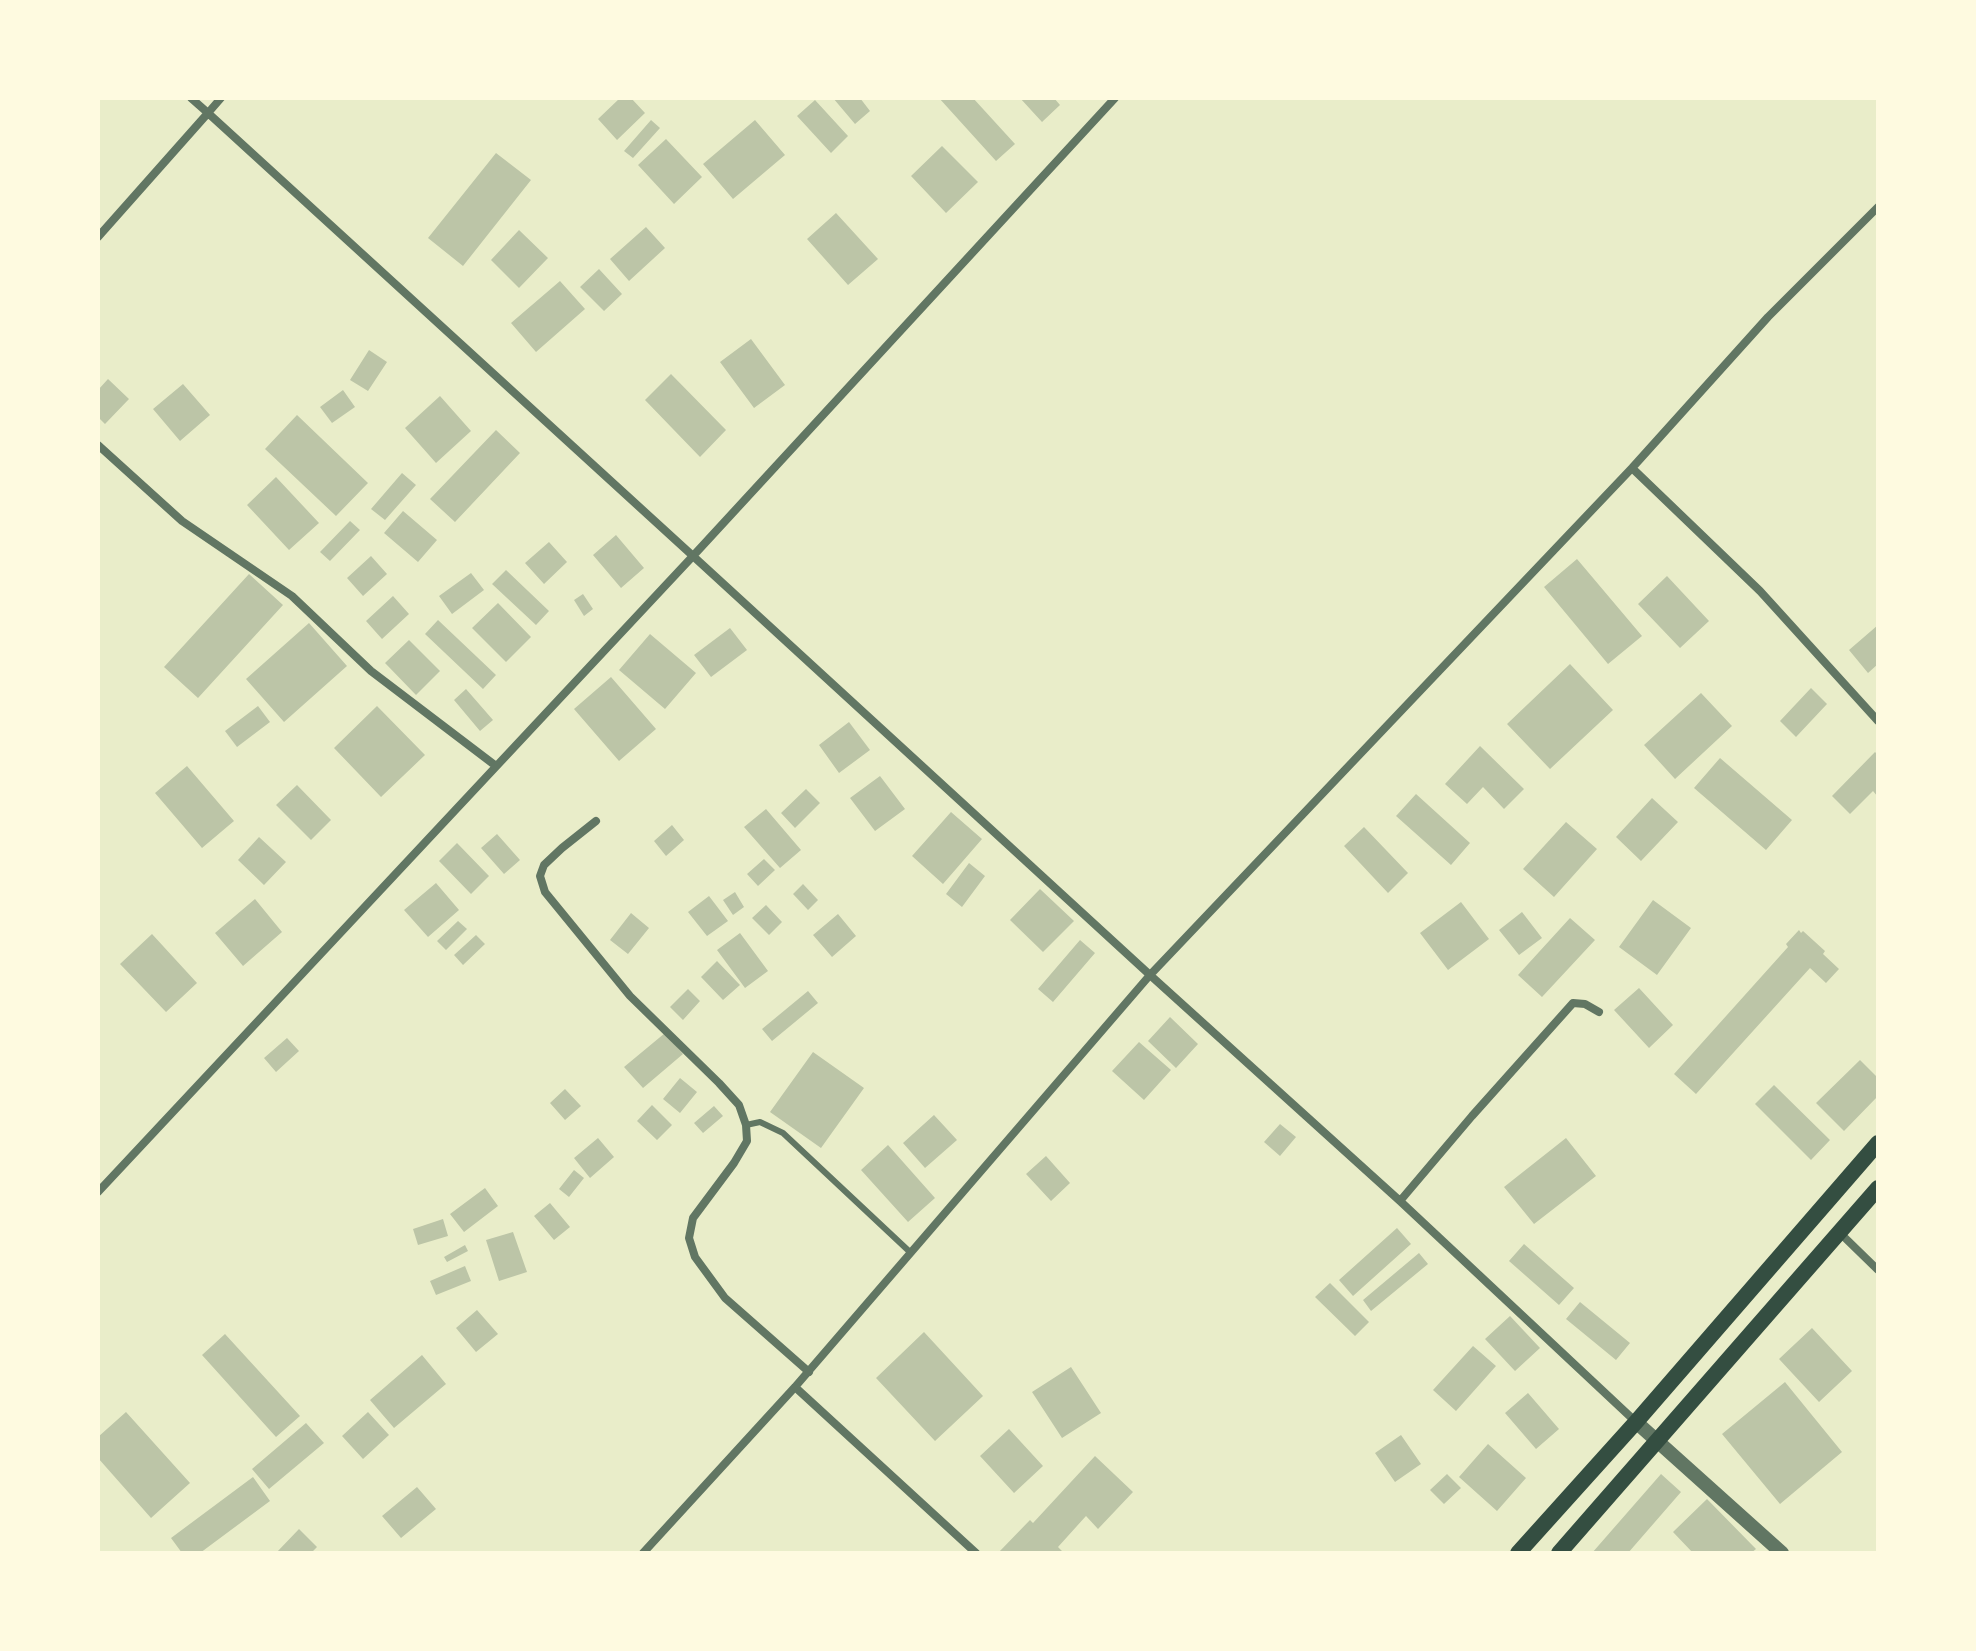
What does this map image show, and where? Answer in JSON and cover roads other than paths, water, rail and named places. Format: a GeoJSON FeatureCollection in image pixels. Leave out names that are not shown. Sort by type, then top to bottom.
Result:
{"type":"FeatureCollection","features":[{"type":"Feature","properties":{"kind":"main road"},"geometry":{"type":"LineString","coordinates":[[1518,1553],[1878,1143]]}},
{"type":"Feature","properties":{"kind":"main road"},"geometry":{"type":"LineString","coordinates":[[1559,1553],[1878,1188]]}},
{"type":"Feature","properties":{"kind":"street"},"geometry":{"type":"LineString","coordinates":[[191,98],[1782,1553]]}},
{"type":"Feature","properties":{"kind":"street"},"geometry":{"type":"LineString","coordinates":[[98,237],[221,98]]}},
{"type":"Feature","properties":{"kind":"street"},"geometry":{"type":"LineString","coordinates":[[98,1192],[693,556],[1115,98]]}},
{"type":"Feature","properties":{"kind":"street"},"geometry":{"type":"LineString","coordinates":[[643,1553],[809,1372],[1150,975],[1632,468],[1768,317],[1878,207]]}},
{"type":"Feature","properties":{"kind":"street"},"geometry":{"type":"LineString","coordinates":[[98,445],[182,521],[292,596],[371,671],[496,766]]}},
{"type":"Feature","properties":{"kind":"street"},"geometry":{"type":"LineString","coordinates":[[1632,468],[1760,591],[1878,721]]}},
{"type":"Feature","properties":{"kind":"street"},"geometry":{"type":"LineString","coordinates":[[596,821],[544,865],[540,876],[545,892],[630,996],[739,1105],[746,1125],[747,1141],[693,1218],[689,1238],[695,1257],[725,1298],[809,1372]]}},
{"type":"Feature","properties":{"kind":"street"},"geometry":{"type":"LineString","coordinates":[[1400,1201],[1573,1003],[1585,1004],[1599,1012]]}},
{"type":"Feature","properties":{"kind":"street"},"geometry":{"type":"LineString","coordinates":[[1840,1233],[1878,1270]]}},
{"type":"Feature","properties":{"kind":"street"},"geometry":{"type":"LineString","coordinates":[[795,1387],[976,1553]]}},
{"type":"Feature","properties":{"kind":"lane"},"geometry":{"type":"LineString","coordinates":[[746,1125],[760,1122],[783,1133],[911,1253]]}}]}
